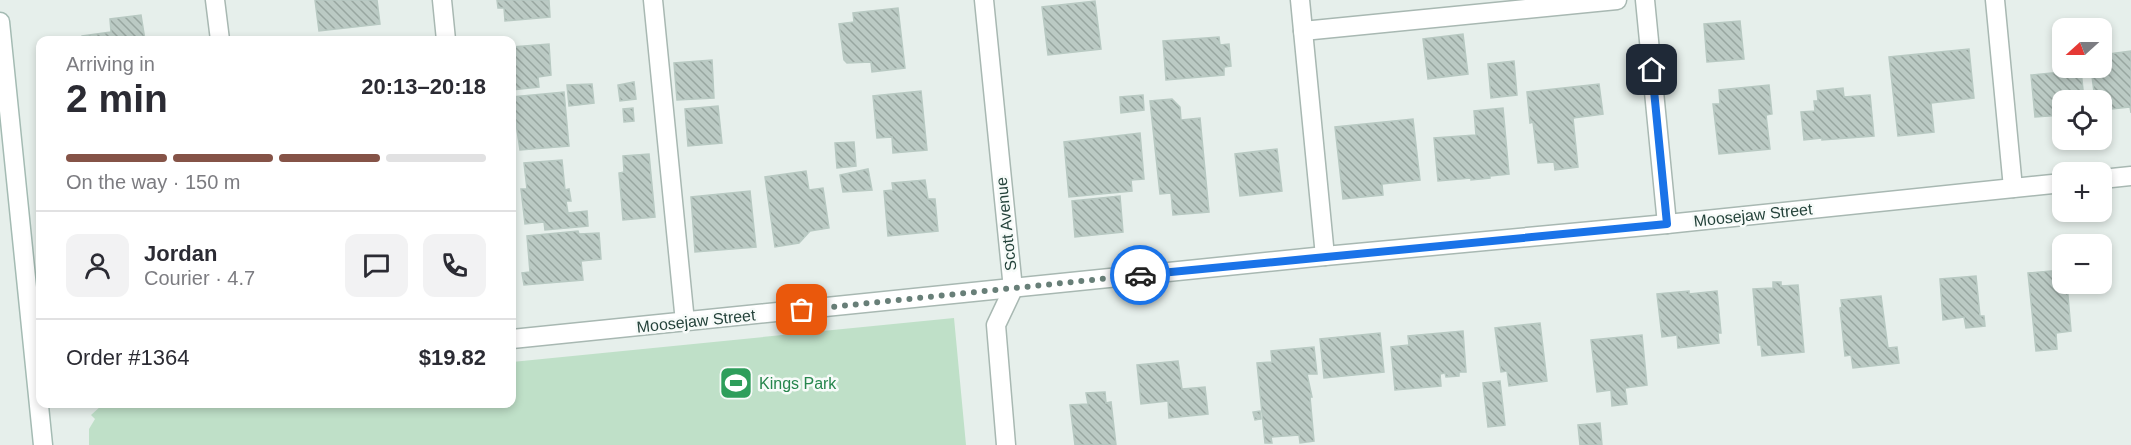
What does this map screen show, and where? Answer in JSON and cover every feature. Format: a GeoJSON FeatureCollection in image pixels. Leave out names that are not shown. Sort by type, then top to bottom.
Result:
{"type":"FeatureCollection","features":[{"type":"Feature","properties":{"kind":"street"},"geometry":{"type":"LineString","coordinates":[[215,0],[219,36]]}},
{"type":"Feature","properties":{"kind":"street"},"geometry":{"type":"LineString","coordinates":[[442,0],[446,36]]}},
{"type":"Feature","properties":{"kind":"street"},"geometry":{"type":"LineString","coordinates":[[653,0],[685,322]]}},
{"type":"Feature","properties":{"kind":"street","name":"Scott Avenue"},"geometry":{"type":"LineString","coordinates":[[984,0],[1013,289],[996,325],[1006,445]]}},
{"type":"Feature","properties":{"kind":"street"},"geometry":{"type":"LineString","coordinates":[[1300,0],[1325,256]]}},
{"type":"Feature","properties":{"kind":"street"},"geometry":{"type":"LineString","coordinates":[[1303,31],[1617,0]]}},
{"type":"Feature","properties":{"kind":"street"},"geometry":{"type":"LineString","coordinates":[[1645,0],[1667,224]]}},
{"type":"Feature","properties":{"kind":"street"},"geometry":{"type":"LineString","coordinates":[[1995,0],[2013,188]]}},
{"type":"Feature","properties":{"kind":"street"},"geometry":{"type":"LineString","coordinates":[[0,22],[36,358]]}},
{"type":"Feature","properties":{"kind":"street"},"geometry":{"type":"LineString","coordinates":[[2112,178],[2131,176]]}},
{"type":"Feature","properties":{"kind":"street","name":"Moosejaw Street"},"geometry":{"type":"LineString","coordinates":[[516,339],[2052,184]]}},
{"type":"Feature","properties":{"kind":"street"},"geometry":{"type":"LineString","coordinates":[[40,408],[43,445]]}},
{"type":"Feature","properties":{"kind":"green space","name":"Kings Park"},"geometry":{"type":"Polygon","coordinates":[[[954,318],[966,445],[89,445],[89,429],[95,419],[91,415],[99,408],[516,408],[516,362],[954,318]]]}},
{"type":"Feature","properties":{"kind":"building"},"geometry":{"type":"Polygon","coordinates":[[[315,0],[377,0],[380,24],[319,31],[315,0]]]}},
{"type":"Feature","properties":{"kind":"building"},"geometry":{"type":"Polygon","coordinates":[[[497,0],[549,0],[550,17],[505,21],[504,8],[498,8],[497,0]]]}},
{"type":"Feature","properties":{"kind":"building"},"geometry":{"type":"Polygon","coordinates":[[[1095,1],[1101,49],[1048,55],[1042,7],[1095,1]]]}},
{"type":"Feature","properties":{"kind":"building"},"geometry":{"type":"Polygon","coordinates":[[[898,8],[905,68],[872,72],[871,62],[847,63],[844,60],[839,24],[854,22],[853,13],[898,8]]]}},
{"type":"Feature","properties":{"kind":"building"},"geometry":{"type":"Polygon","coordinates":[[[141,15],[144,36],[82,36],[111,32],[110,19],[141,15]]]}},
{"type":"Feature","properties":{"kind":"building"},"geometry":{"type":"Polygon","coordinates":[[[1740,21],[1744,59],[1707,62],[1704,24],[1740,21]]]}},
{"type":"Feature","properties":{"kind":"building"},"geometry":{"type":"Polygon","coordinates":[[[1463,34],[1468,74],[1428,79],[1423,39],[1463,34]]]}},
{"type":"Feature","properties":{"kind":"building"},"geometry":{"type":"Polygon","coordinates":[[[1219,37],[1220,45],[1229,44],[1231,66],[1224,67],[1224,75],[1166,80],[1163,41],[1219,37]]]}},
{"type":"Feature","properties":{"kind":"building"},"geometry":{"type":"Polygon","coordinates":[[[549,44],[551,75],[538,77],[539,87],[516,90],[516,47],[549,44]]]}},
{"type":"Feature","properties":{"kind":"building"},"geometry":{"type":"Polygon","coordinates":[[[1969,49],[1974,98],[1931,103],[1934,132],[1898,136],[1889,57],[1969,49]]]}},
{"type":"Feature","properties":{"kind":"building"},"geometry":{"type":"Polygon","coordinates":[[[2131,51],[2131,113],[2130,107],[2112,109],[2112,90],[2094,90],[2092,78],[2112,78],[2112,54],[2131,51]]]}},
{"type":"Feature","properties":{"kind":"building"},"geometry":{"type":"Polygon","coordinates":[[[712,60],[714,98],[677,100],[674,63],[712,60]]]}},
{"type":"Feature","properties":{"kind":"building"},"geometry":{"type":"Polygon","coordinates":[[[1514,61],[1517,95],[1491,98],[1488,64],[1514,61]]]}},
{"type":"Feature","properties":{"kind":"building"},"geometry":{"type":"Polygon","coordinates":[[[2052,73],[2052,78],[2082,78],[2083,90],[2052,90],[2052,116],[2035,117],[2031,75],[2052,73]]]}},
{"type":"Feature","properties":{"kind":"building"},"geometry":{"type":"Polygon","coordinates":[[[634,82],[636,99],[620,101],[618,85],[634,82]]]}},
{"type":"Feature","properties":{"kind":"building"},"geometry":{"type":"Polygon","coordinates":[[[592,84],[594,103],[569,106],[567,85],[592,84]]]}},
{"type":"Feature","properties":{"kind":"building"},"geometry":{"type":"Polygon","coordinates":[[[1599,84],[1603,114],[1573,118],[1578,167],[1555,170],[1554,162],[1538,163],[1527,92],[1599,84]]]}},
{"type":"Feature","properties":{"kind":"building"},"geometry":{"type":"Polygon","coordinates":[[[1769,85],[1772,114],[1766,115],[1770,149],[1719,154],[1713,104],[1720,104],[1719,90],[1769,85]]]}},
{"type":"Feature","properties":{"kind":"building"},"geometry":{"type":"Polygon","coordinates":[[[1843,88],[1844,97],[1870,95],[1874,136],[1804,140],[1801,112],[1815,111],[1814,101],[1818,101],[1817,91],[1843,88]]]}},
{"type":"Feature","properties":{"kind":"building"},"geometry":{"type":"Polygon","coordinates":[[[921,91],[927,150],[893,153],[892,137],[877,138],[873,96],[921,91]]]}},
{"type":"Feature","properties":{"kind":"building"},"geometry":{"type":"Polygon","coordinates":[[[564,92],[569,146],[520,150],[516,124],[516,97],[564,92]]]}},
{"type":"Feature","properties":{"kind":"building"},"geometry":{"type":"Polygon","coordinates":[[[1143,95],[1144,110],[1121,113],[1120,97],[1143,95]]]}},
{"type":"Feature","properties":{"kind":"building"},"geometry":{"type":"Polygon","coordinates":[[[1172,99],[1180,107],[1181,120],[1200,118],[1209,212],[1173,215],[1171,193],[1160,194],[1150,101],[1172,99]]]}},
{"type":"Feature","properties":{"kind":"building"},"geometry":{"type":"Polygon","coordinates":[[[718,106],[722,143],[688,146],[685,109],[718,106]]]}},
{"type":"Feature","properties":{"kind":"building"},"geometry":{"type":"Polygon","coordinates":[[[633,108],[634,121],[624,122],[623,109],[633,108]]]}},
{"type":"Feature","properties":{"kind":"building"},"geometry":{"type":"Polygon","coordinates":[[[1503,108],[1509,174],[1471,180],[1471,178],[1438,181],[1434,138],[1476,135],[1474,111],[1503,108]]]}},
{"type":"Feature","properties":{"kind":"building"},"geometry":{"type":"Polygon","coordinates":[[[1413,119],[1420,180],[1382,184],[1383,195],[1343,199],[1335,127],[1413,119]]]}},
{"type":"Feature","properties":{"kind":"building"},"geometry":{"type":"Polygon","coordinates":[[[1140,133],[1144,179],[1131,180],[1132,191],[1069,197],[1064,142],[1140,133]]]}},
{"type":"Feature","properties":{"kind":"building"},"geometry":{"type":"Polygon","coordinates":[[[854,142],[856,166],[837,168],[835,143],[854,142]]]}},
{"type":"Feature","properties":{"kind":"building"},"geometry":{"type":"Polygon","coordinates":[[[1277,149],[1282,191],[1240,196],[1235,154],[1277,149]]]}},
{"type":"Feature","properties":{"kind":"building"},"geometry":{"type":"Polygon","coordinates":[[[649,154],[655,217],[623,220],[619,173],[624,172],[623,156],[649,154]]]}},
{"type":"Feature","properties":{"kind":"building"},"geometry":{"type":"Polygon","coordinates":[[[562,160],[565,190],[569,189],[571,201],[566,201],[568,213],[587,211],[588,226],[545,230],[544,222],[525,224],[521,189],[527,189],[524,163],[562,160]]]}},
{"type":"Feature","properties":{"kind":"building"},"geometry":{"type":"Polygon","coordinates":[[[868,169],[872,190],[843,192],[840,175],[868,169]]]}},
{"type":"Feature","properties":{"kind":"building"},"geometry":{"type":"Polygon","coordinates":[[[806,171],[809,190],[823,188],[829,228],[810,231],[799,243],[775,247],[765,177],[806,171]]]}},
{"type":"Feature","properties":{"kind":"building"},"geometry":{"type":"Polygon","coordinates":[[[925,180],[928,199],[935,199],[938,231],[888,236],[884,191],[893,190],[892,183],[925,180]]]}},
{"type":"Feature","properties":{"kind":"building"},"geometry":{"type":"Polygon","coordinates":[[[750,191],[756,247],[695,252],[691,197],[750,191]]]}},
{"type":"Feature","properties":{"kind":"building"},"geometry":{"type":"Polygon","coordinates":[[[1120,196],[1123,232],[1075,237],[1072,201],[1120,196]]]}},
{"type":"Feature","properties":{"kind":"building"},"geometry":{"type":"Polygon","coordinates":[[[578,231],[579,234],[599,233],[601,259],[581,261],[583,280],[524,285],[522,273],[530,272],[527,236],[578,231]]]}},
{"type":"Feature","properties":{"kind":"building"},"geometry":{"type":"Polygon","coordinates":[[[2052,271],[2052,294],[2068,294],[2071,331],[2056,333],[2057,349],[2036,351],[2028,273],[2052,271]]]}},
{"type":"Feature","properties":{"kind":"building"},"geometry":{"type":"Polygon","coordinates":[[[1976,276],[1980,316],[1984,316],[1985,326],[1966,328],[1964,317],[1943,320],[1940,279],[1976,276]]]}},
{"type":"Feature","properties":{"kind":"building"},"geometry":{"type":"Polygon","coordinates":[[[1773,282],[1781,282],[1781,286],[1798,285],[1804,352],[1762,356],[1761,345],[1758,345],[1753,289],[1773,288],[1773,282]]]}},
{"type":"Feature","properties":{"kind":"building"},"geometry":{"type":"Polygon","coordinates":[[[1689,291],[1689,294],[1717,291],[1721,333],[1718,333],[1719,343],[1678,348],[1677,335],[1662,337],[1657,294],[1689,291]]]}},
{"type":"Feature","properties":{"kind":"building"},"geometry":{"type":"Polygon","coordinates":[[[1881,296],[1888,348],[1897,347],[1899,363],[1853,368],[1851,355],[1845,356],[1841,300],[1881,296]]]}},
{"type":"Feature","properties":{"kind":"building"},"geometry":{"type":"Polygon","coordinates":[[[1540,323],[1547,381],[1509,386],[1507,371],[1501,372],[1495,328],[1540,323]]]}},
{"type":"Feature","properties":{"kind":"building"},"geometry":{"type":"Polygon","coordinates":[[[1463,331],[1466,372],[1459,372],[1459,376],[1446,377],[1445,373],[1440,374],[1441,386],[1395,390],[1391,347],[1409,345],[1408,336],[1463,331]]]}},
{"type":"Feature","properties":{"kind":"building"},"geometry":{"type":"Polygon","coordinates":[[[1380,333],[1384,372],[1324,378],[1320,339],[1380,333]]]}},
{"type":"Feature","properties":{"kind":"building"},"geometry":{"type":"Polygon","coordinates":[[[1642,335],[1647,385],[1625,388],[1627,404],[1612,406],[1611,390],[1597,392],[1591,340],[1642,335]]]}},
{"type":"Feature","properties":{"kind":"building"},"geometry":{"type":"Polygon","coordinates":[[[1314,347],[1317,374],[1307,374],[1312,397],[1310,397],[1314,441],[1300,443],[1299,435],[1271,437],[1272,443],[1265,443],[1257,363],[1272,362],[1271,351],[1314,347]]]}},
{"type":"Feature","properties":{"kind":"building"},"geometry":{"type":"Polygon","coordinates":[[[1178,361],[1182,389],[1205,387],[1208,414],[1169,418],[1168,401],[1141,404],[1137,365],[1178,361]]]}},
{"type":"Feature","properties":{"kind":"building"},"geometry":{"type":"Polygon","coordinates":[[[1500,381],[1505,425],[1488,427],[1483,383],[1500,381]]]}},
{"type":"Feature","properties":{"kind":"building"},"geometry":{"type":"Polygon","coordinates":[[[1105,392],[1106,403],[1111,402],[1116,445],[1075,445],[1070,405],[1088,404],[1086,393],[1105,392]]]}},
{"type":"Feature","properties":{"kind":"building"},"geometry":{"type":"Polygon","coordinates":[[[1260,411],[1261,419],[1255,420],[1253,412],[1260,411]]]}},
{"type":"Feature","properties":{"kind":"building"},"geometry":{"type":"Polygon","coordinates":[[[1600,423],[1602,445],[1580,445],[1578,425],[1600,423]]]}},
{"type":"Feature","properties":{"kind":"way so far"},"geometry":{"type":"LineString","coordinates":[[802,310],[1140,275]]}},
{"type":"Feature","properties":{"kind":"place","name":"Kings Park"},"geometry":{"type":"Point","coordinates":[736,383]}},
{"type":"Feature","properties":{"kind":"route"},"geometry":{"type":"LineString","coordinates":[[1140,275],[1667,224],[1652,70]]}}]}
